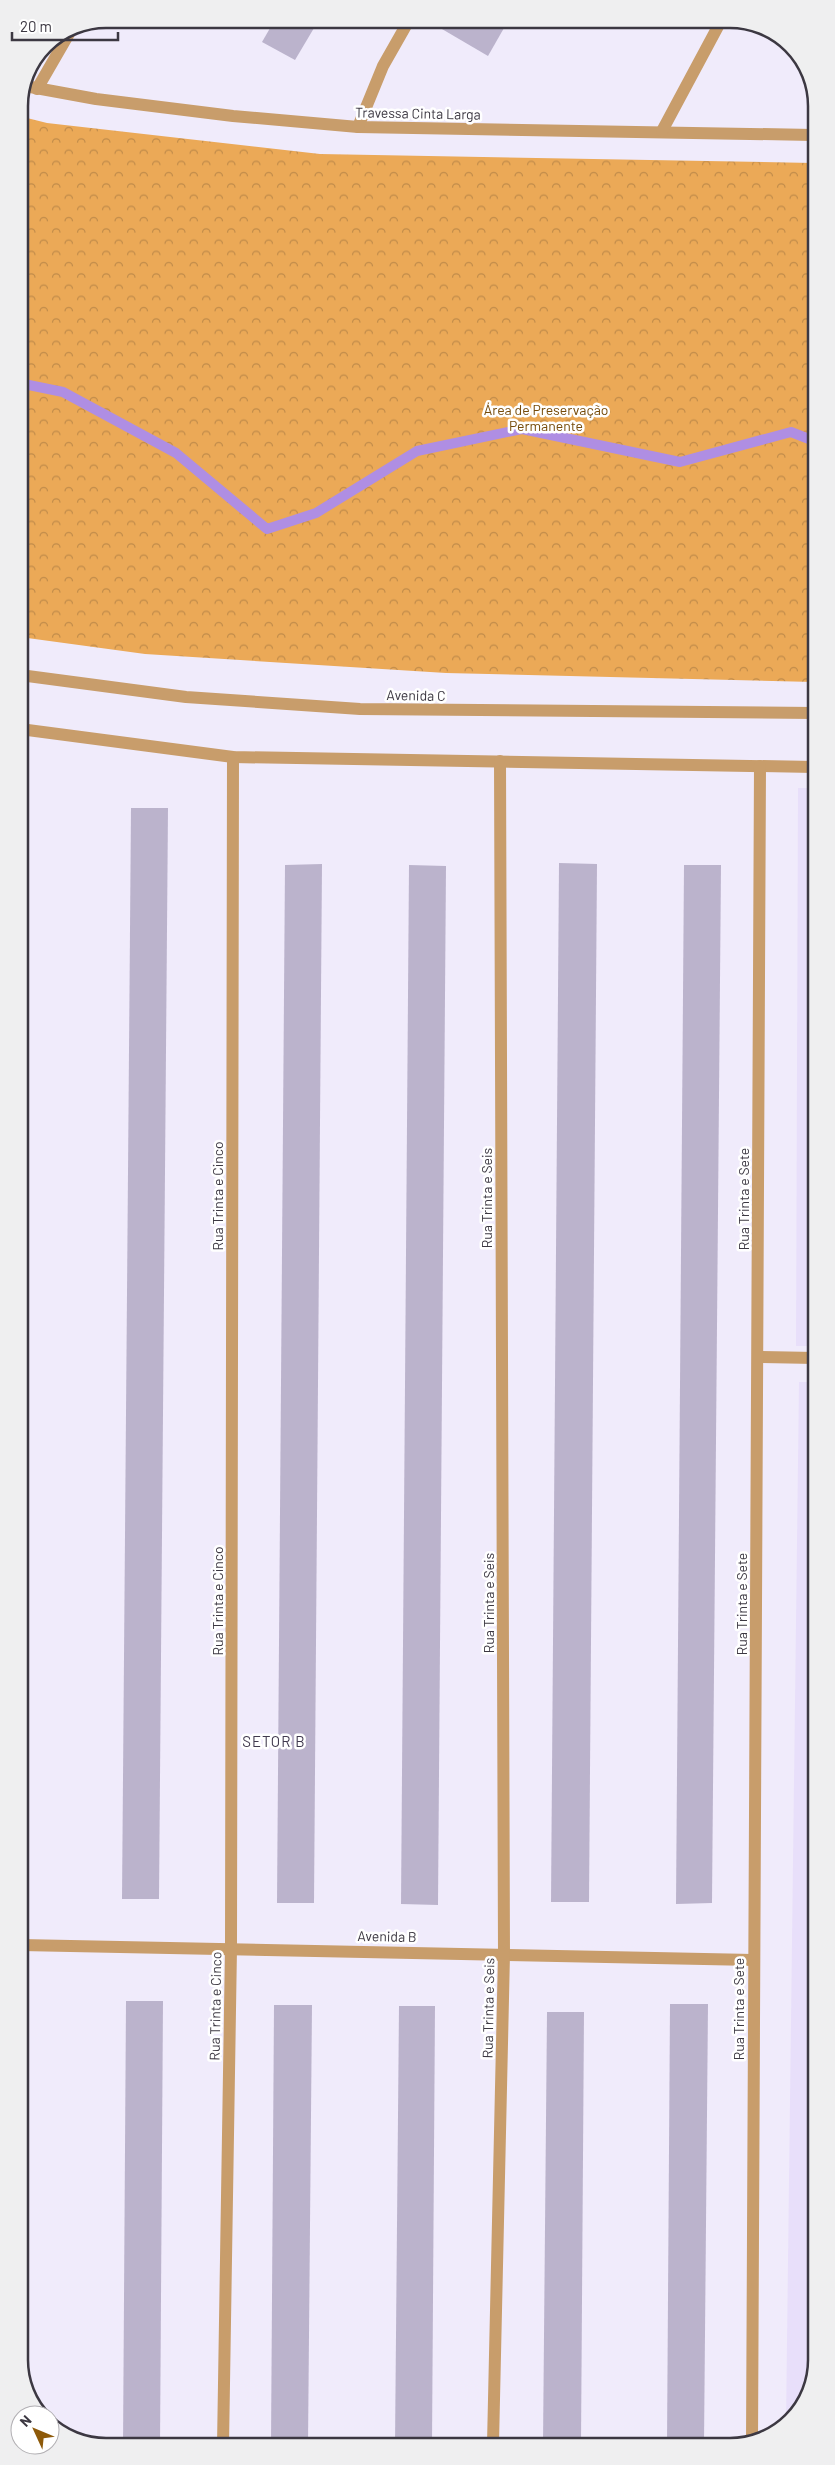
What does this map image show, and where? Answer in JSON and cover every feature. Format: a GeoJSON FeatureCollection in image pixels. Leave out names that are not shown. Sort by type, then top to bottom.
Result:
{"type":"FeatureCollection","features":[{"type":"Feature","properties":{"kind":"street"},"geometry":{"type":"LineString","coordinates":[[358,127],[383,66],[405,28]]}},
{"type":"Feature","properties":{"kind":"street"},"geometry":{"type":"LineString","coordinates":[[662,131],[717,28]]}},
{"type":"Feature","properties":{"kind":"street"},"geometry":{"type":"LineString","coordinates":[[31,87],[63,40]]}},
{"type":"Feature","properties":{"kind":"street","name":"Travessa Cinta Larga"},"geometry":{"type":"LineString","coordinates":[[31,87],[96,100],[233,116],[358,127],[808,135]]}},
{"type":"Feature","properties":{"kind":"street","name":"Avenida C"},"geometry":{"type":"LineString","coordinates":[[28,676],[186,697],[360,709],[808,713]]}},
{"type":"Feature","properties":{"kind":"street"},"geometry":{"type":"LineString","coordinates":[[28,730],[233,757],[808,766]]}},
{"type":"Feature","properties":{"kind":"street","name":"Rua Trinta e Cinco"},"geometry":{"type":"LineString","coordinates":[[223,2437],[231,1948],[233,757]]}},
{"type":"Feature","properties":{"kind":"street","name":"Rua Trinta e Seis"},"geometry":{"type":"LineString","coordinates":[[493,2438],[504,1954],[500,761]]}},
{"type":"Feature","properties":{"kind":"street","name":"Rua Trinta e Sete"},"geometry":{"type":"LineString","coordinates":[[752,2434],[760,766]]}},
{"type":"Feature","properties":{"kind":"street"},"geometry":{"type":"LineString","coordinates":[[758,1357],[808,1358]]}},
{"type":"Feature","properties":{"kind":"street","name":"Avenida B"},"geometry":{"type":"LineString","coordinates":[[28,1945],[753,1960]]}},
{"type":"Feature","properties":{"kind":"shaded area"},"geometry":{"type":"Polygon","coordinates":[[[798,788],[808,788],[808,1346],[796,1346],[798,788]]]}},
{"type":"Feature","properties":{"kind":"shaded area"},"geometry":{"type":"Polygon","coordinates":[[[799,1382],[808,1382],[808,2360],[803,2385],[786,2414],[799,1382]]]}},
{"type":"Feature","properties":{"kind":"green space","name":"Área de Preservação Permanente"},"geometry":{"type":"Polygon","coordinates":[[[28,118],[47,123],[320,154],[808,163],[808,682],[446,673],[145,654],[28,638],[28,118]]]}},
{"type":"Feature","properties":{"kind":"building"},"geometry":{"type":"Polygon","coordinates":[[[270,28],[314,28],[295,60],[262,42],[270,28]]]}},
{"type":"Feature","properties":{"kind":"building"},"geometry":{"type":"Polygon","coordinates":[[[440,28],[504,28],[488,56],[440,28]]]}},
{"type":"Feature","properties":{"kind":"building"},"geometry":{"type":"Polygon","coordinates":[[[131,808],[168,808],[159,1899],[122,1899],[131,808]]]}},
{"type":"Feature","properties":{"kind":"building"},"geometry":{"type":"Polygon","coordinates":[[[559,863],[597,864],[589,1902],[551,1902],[559,863]]]}},
{"type":"Feature","properties":{"kind":"building"},"geometry":{"type":"Polygon","coordinates":[[[322,864],[314,1903],[277,1903],[285,865],[322,864]]]}},
{"type":"Feature","properties":{"kind":"building"},"geometry":{"type":"Polygon","coordinates":[[[409,865],[446,866],[438,1905],[401,1904],[409,865]]]}},
{"type":"Feature","properties":{"kind":"building"},"geometry":{"type":"Polygon","coordinates":[[[684,865],[721,865],[712,1903],[676,1904],[684,865]]]}},
{"type":"Feature","properties":{"kind":"building"},"geometry":{"type":"Polygon","coordinates":[[[126,2001],[163,2001],[160,2437],[123,2437],[126,2001]]]}},
{"type":"Feature","properties":{"kind":"building"},"geometry":{"type":"Polygon","coordinates":[[[670,2004],[708,2004],[704,2438],[667,2438],[670,2004]]]}},
{"type":"Feature","properties":{"kind":"building"},"geometry":{"type":"Polygon","coordinates":[[[274,2005],[312,2005],[308,2437],[271,2437],[274,2005]]]}},
{"type":"Feature","properties":{"kind":"building"},"geometry":{"type":"Polygon","coordinates":[[[399,2006],[435,2006],[432,2438],[395,2437],[399,2006]]]}},
{"type":"Feature","properties":{"kind":"building"},"geometry":{"type":"Polygon","coordinates":[[[547,2012],[584,2012],[581,2438],[543,2438],[547,2012]]]}},
{"type":"Feature","properties":{"kind":"waterway"},"geometry":{"type":"LineString","coordinates":[[28,385],[63,392],[176,453],[267,529],[316,513],[417,451],[522,429],[680,462],[791,432],[808,439]]}},
{"type":"Feature","properties":{"kind":"district","name":"SETOR B"},"geometry":{"type":"Point","coordinates":[274,1741]}}]}
